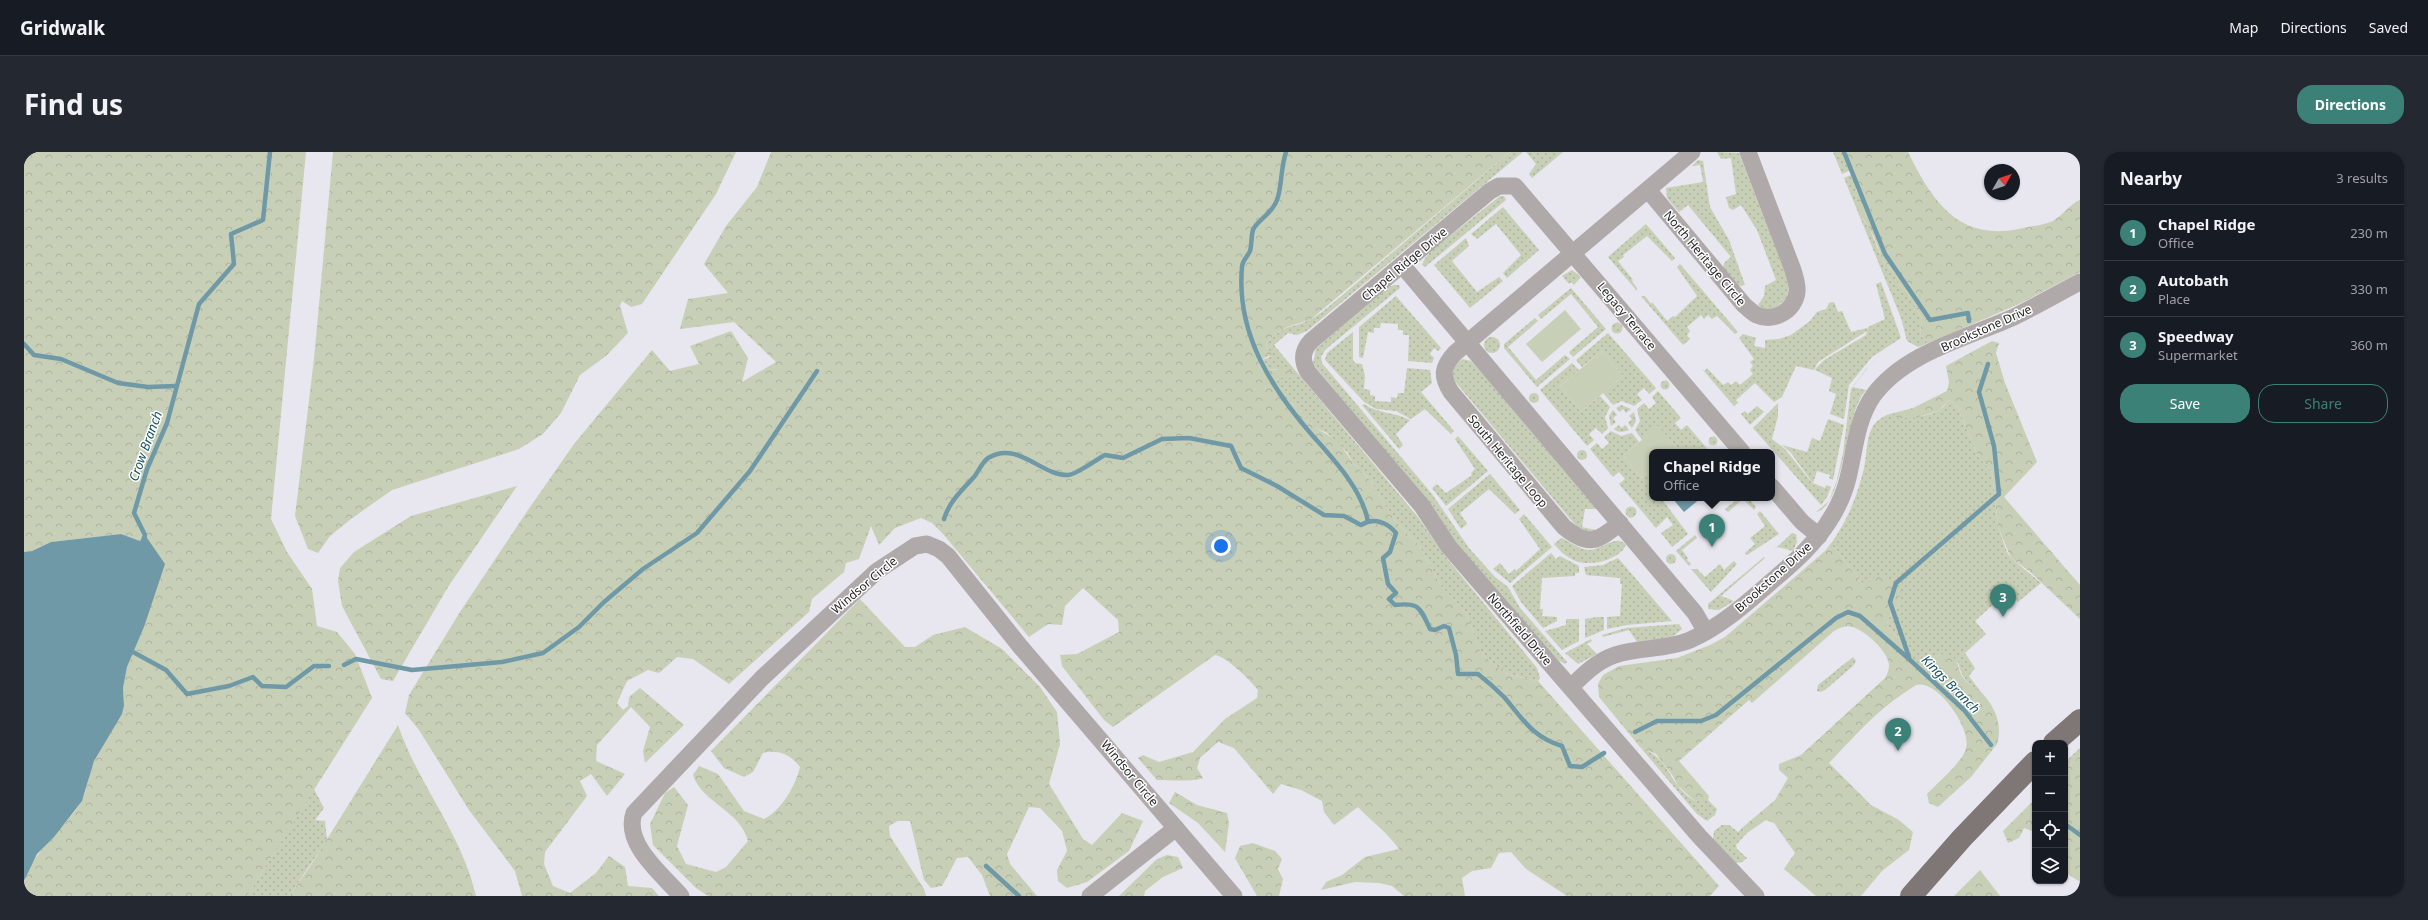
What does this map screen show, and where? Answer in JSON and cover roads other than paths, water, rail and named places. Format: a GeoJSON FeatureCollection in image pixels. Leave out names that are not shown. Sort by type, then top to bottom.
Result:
{"type":"FeatureCollection","features":[{"type":"Feature","properties":{"kind":"main road"},"geometry":{"type":"LineString","coordinates":[[2057,740],[2080,720]]}},
{"type":"Feature","properties":{"kind":"main road"},"geometry":{"type":"LineString","coordinates":[[1911,896],[1962,838],[2032,765]]}},
{"type":"Feature","properties":{"kind":"street"},"geometry":{"type":"LineString","coordinates":[[1467,342],[1692,152]]}},
{"type":"Feature","properties":{"kind":"street","name":"North Heritage Circle"},"geometry":{"type":"LineString","coordinates":[[1648,190],[1744,305],[1756,314],[1767,318],[1777,316],[1792,305],[1798,290],[1793,270],[1748,152]]}},
{"type":"Feature","properties":{"kind":"street","name":"Legacy Terrace"},"geometry":{"type":"LineString","coordinates":[[1507,184],[1520,191],[1739,449]]}},
{"type":"Feature","properties":{"kind":"street","name":"Chapel Ridge Drive"},"geometry":{"type":"LineString","coordinates":[[1304,350],[1311,341],[1490,191],[1498,186],[1507,184]]}},
{"type":"Feature","properties":{"kind":"street"},"geometry":{"type":"LineString","coordinates":[[1402,265],[1695,613],[1706,632]]}},
{"type":"Feature","properties":{"kind":"street","name":"Brookstone Drive"},"geometry":{"type":"LineString","coordinates":[[1571,687],[1592,668],[1608,658],[1627,652],[1672,646],[1706,632],[1722,621],[1787,568],[1819,536],[1841,500],[1863,413],[1884,382],[1902,368],[1922,357],[2016,316],[2080,282]]}},
{"type":"Feature","properties":{"kind":"street","name":"South Heritage Loop"},"geometry":{"type":"LineString","coordinates":[[1467,342],[1447,361],[1443,370],[1444,381],[1466,411],[1564,527],[1573,535],[1590,541],[1599,539],[1620,523]]}},
{"type":"Feature","properties":{"kind":"street","name":"Northfield Drive"},"geometry":{"type":"LineString","coordinates":[[1304,350],[1303,361],[1308,372],[1422,506],[1454,552],[1699,836],[1756,896]]}},
{"type":"Feature","properties":{"kind":"street"},"geometry":{"type":"LineString","coordinates":[[1775,490],[1802,522],[1819,536]]}},
{"type":"Feature","properties":{"kind":"street","name":"Windsor Circle"},"geometry":{"type":"LineString","coordinates":[[681,896],[637,843],[631,823],[634,813],[758,682],[836,608],[877,571],[903,552],[915,546],[927,544],[948,556],[1019,645],[1234,896]]}},
{"type":"Feature","properties":{"kind":"street"},"geometry":{"type":"LineString","coordinates":[[1090,896],[1176,828]]}},
{"type":"Feature","properties":{"kind":"water"},"geometry":{"type":"Polygon","coordinates":[[[1675,501],[1697,501],[1684,512],[1675,501]]]}},
{"type":"Feature","properties":{"kind":"water"},"geometry":{"type":"Polygon","coordinates":[[[121,534],[140,541],[145,535],[165,564],[144,627],[127,667],[123,688],[124,706],[122,714],[94,761],[82,801],[54,837],[37,854],[24,881],[24,552],[32,551],[51,542],[121,534]]]}},
{"type":"Feature","properties":{"kind":"waterway","name":"Crow Branch"},"geometry":{"type":"LineString","coordinates":[[143,541],[145,535],[134,513],[147,469],[167,423],[199,304],[234,264],[231,234],[263,220],[270,152]]}},
{"type":"Feature","properties":{"kind":"waterway"},"geometry":{"type":"LineString","coordinates":[[1286,152],[1276,203],[1253,230],[1250,251],[1242,265],[1242,291],[1245,314],[1251,337],[1259,358],[1270,379],[1297,417],[1346,475],[1359,497],[1368,521]]}},
{"type":"Feature","properties":{"kind":"waterway"},"geometry":{"type":"LineString","coordinates":[[1844,152],[1885,254],[1930,320],[1968,313],[1969,321]]}},
{"type":"Feature","properties":{"kind":"waterway"},"geometry":{"type":"LineString","coordinates":[[24,344],[34,355],[61,359],[118,383],[148,387],[176,386]]}},
{"type":"Feature","properties":{"kind":"waterway"},"geometry":{"type":"LineString","coordinates":[[1909,657],[1890,602],[1896,583],[1999,494],[1994,446],[1979,392],[1988,364]]}},
{"type":"Feature","properties":{"kind":"waterway"},"geometry":{"type":"LineString","coordinates":[[344,665],[356,659],[412,670],[502,662],[543,653],[579,627],[604,602],[643,569],[697,533],[750,471],[817,371]]}},
{"type":"Feature","properties":{"kind":"waterway"},"geometry":{"type":"LineString","coordinates":[[944,519],[949,507],[974,477],[984,462],[988,458],[999,454],[1009,453],[1019,456],[1058,474],[1068,475],[1081,470],[1105,455],[1123,458],[1162,439],[1189,438],[1231,446],[1241,468],[1277,486],[1324,515],[1344,516],[1361,525],[1375,521],[1389,526],[1396,533],[1390,552],[1383,558],[1388,584],[1396,593],[1389,599],[1395,605],[1403,604],[1418,608],[1424,616],[1430,629],[1435,630],[1444,626],[1449,628],[1456,655],[1458,674],[1478,674],[1485,679],[1504,697],[1535,732],[1543,738],[1562,746],[1570,766],[1582,767],[1604,753]]}},
{"type":"Feature","properties":{"kind":"waterway"},"geometry":{"type":"LineString","coordinates":[[1635,732],[1657,721],[1701,721],[1716,715],[1836,618],[1848,612],[1860,616],[1964,710],[1991,745]]}},
{"type":"Feature","properties":{"kind":"waterway"},"geometry":{"type":"LineString","coordinates":[[128,654],[133,652],[166,670],[187,694],[229,686],[253,677],[262,686],[286,687],[314,666],[329,666]]}},
{"type":"Feature","properties":{"kind":"waterway","name":"Kings Branch"},"geometry":{"type":"LineString","coordinates":[[2068,826],[2080,835]]}},
{"type":"Feature","properties":{"kind":"waterway"},"geometry":{"type":"LineString","coordinates":[[986,866],[1019,896]]}},
{"type":"Feature","properties":{"kind":"place","name":"Chapel Ridge"},"geometry":{"type":"Point","coordinates":[1712,547]}},
{"type":"Feature","properties":{"kind":"place","name":"Speedway"},"geometry":{"type":"Point","coordinates":[2003,617]}},
{"type":"Feature","properties":{"kind":"place","name":"Autobath"},"geometry":{"type":"Point","coordinates":[1898,751]}}]}
